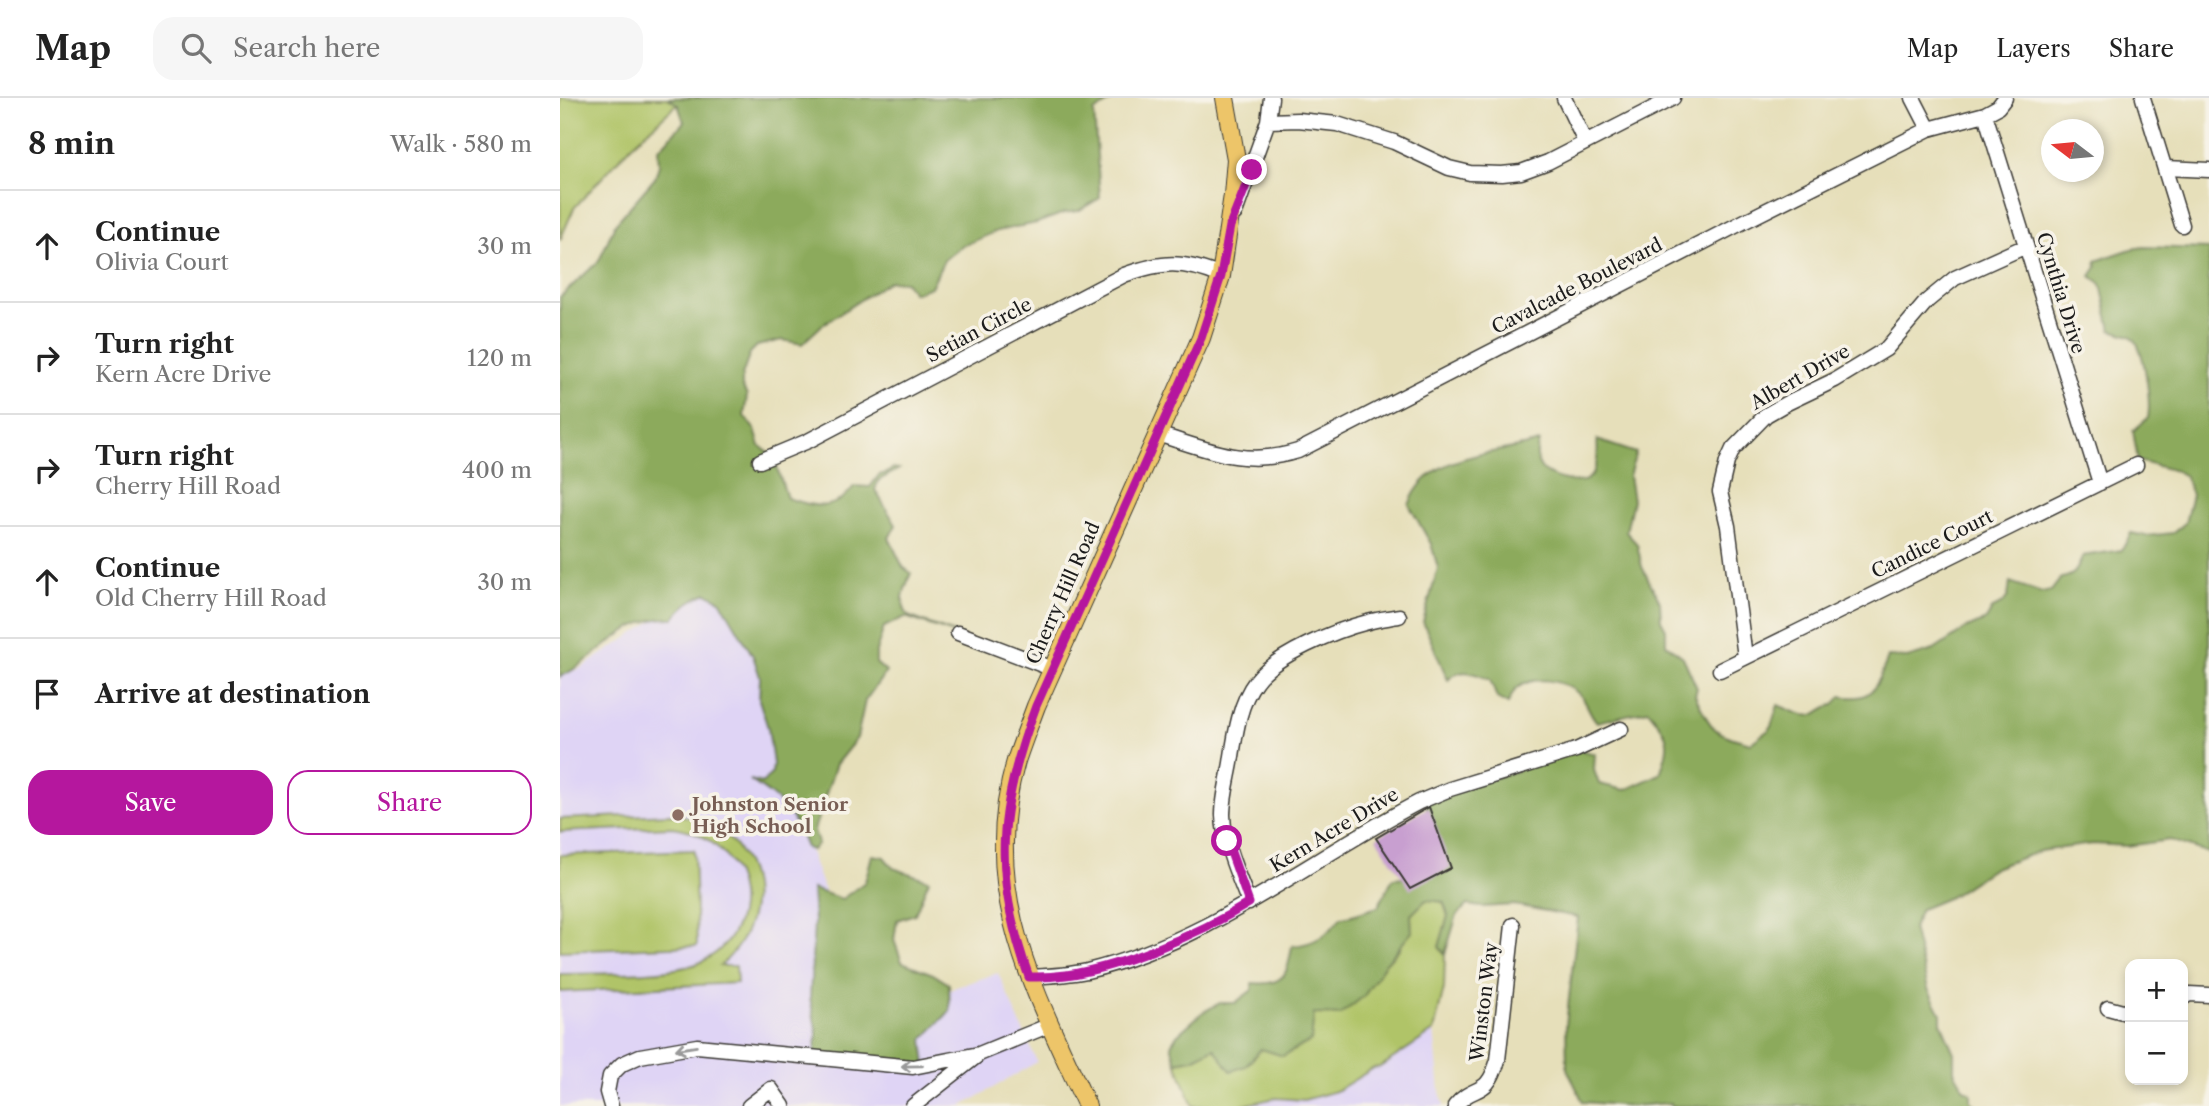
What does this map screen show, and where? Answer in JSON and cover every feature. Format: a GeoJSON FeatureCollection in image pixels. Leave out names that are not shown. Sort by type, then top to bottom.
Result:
{"type":"FeatureCollection","features":[{"type":"Feature","properties":{"kind":"main road","name":"Cherry Hill Road"},"geometry":{"type":"LineString","coordinates":[[1087,1106],[1029,977],[1013,929],[1004,872],[1005,821],[1016,762],[1036,706],[1201,338],[1221,276],[1230,226],[1236,159],[1225,98]]}},
{"type":"Feature","properties":{"kind":"street"},"geometry":{"type":"LineString","coordinates":[[1230,226],[1268,121],[1271,98]]}},
{"type":"Feature","properties":{"kind":"street"},"geometry":{"type":"LineString","coordinates":[[1564,98],[1585,142]]}},
{"type":"Feature","properties":{"kind":"street"},"geometry":{"type":"LineString","coordinates":[[1268,121],[1298,120],[1337,124],[1394,142],[1429,160],[1470,173],[1502,174],[1521,172],[1548,162],[1673,98]]}},
{"type":"Feature","properties":{"kind":"street"},"geometry":{"type":"LineString","coordinates":[[1913,98],[1929,129]]}},
{"type":"Feature","properties":{"kind":"street","name":"Cavalcade Boulevard"},"geometry":{"type":"LineString","coordinates":[[1157,434],[1230,457],[1257,458],[1298,451],[1929,129],[1985,114],[1998,107],[2005,98]]}},
{"type":"Feature","properties":{"kind":"street"},"geometry":{"type":"LineString","coordinates":[[2143,98],[2182,225]]}},
{"type":"Feature","properties":{"kind":"street","name":"Cynthia Drive"},"geometry":{"type":"LineString","coordinates":[[1985,114],[2100,483]]}},
{"type":"Feature","properties":{"kind":"street"},"geometry":{"type":"LineString","coordinates":[[2166,168],[2209,170]]}},
{"type":"Feature","properties":{"kind":"street","name":"Albert Drive"},"geometry":{"type":"LineString","coordinates":[[1745,657],[1728,526],[1720,492],[1733,449],[1766,415],[1835,380],[1886,349],[1927,301],[1955,278],[2026,246]]}},
{"type":"Feature","properties":{"kind":"street","name":"Setian Circle"},"geometry":{"type":"LineString","coordinates":[[760,461],[808,441],[1124,275],[1147,266],[1171,263],[1221,276]]}},
{"type":"Feature","properties":{"kind":"street","name":"Candice Court"},"geometry":{"type":"LineString","coordinates":[[1745,657],[2136,465]]}},
{"type":"Feature","properties":{"kind":"street"},"geometry":{"type":"LineString","coordinates":[[1249,903],[1227,841],[1223,813],[1234,742],[1247,697],[1256,681],[1290,653],[1369,621],[1399,616]]}},
{"type":"Feature","properties":{"kind":"street"},"geometry":{"type":"LineString","coordinates":[[958,633],[1053,669]]}},
{"type":"Feature","properties":{"kind":"street"},"geometry":{"type":"LineString","coordinates":[[1720,670],[1745,657]]}},
{"type":"Feature","properties":{"kind":"street","name":"Kern Acre Drive"},"geometry":{"type":"LineString","coordinates":[[1029,977],[1077,973],[1156,949],[1249,903],[1419,802],[1450,789],[1576,750],[1621,729]]}},
{"type":"Feature","properties":{"kind":"street","name":"Winston Way"},"geometry":{"type":"LineString","coordinates":[[1455,1106],[1464,1096],[1486,1087],[1493,1078],[1498,1060],[1513,925]]}},
{"type":"Feature","properties":{"kind":"street"},"geometry":{"type":"LineString","coordinates":[[2188,995],[2209,995]]}},
{"type":"Feature","properties":{"kind":"street"},"geometry":{"type":"LineString","coordinates":[[2108,1008],[2125,1013]]}},
{"type":"Feature","properties":{"kind":"street"},"geometry":{"type":"LineString","coordinates":[[611,1106],[607,1087],[610,1076],[622,1064],[640,1056],[697,1046],[913,1068],[979,1055],[1050,1025]]}},
{"type":"Feature","properties":{"kind":"street"},"geometry":{"type":"LineString","coordinates":[[913,1106],[979,1055]]}},
{"type":"Feature","properties":{"kind":"street"},"geometry":{"type":"LineString","coordinates":[[749,1106],[771,1089],[783,1106]]}},
{"type":"Feature","properties":{"kind":"shaded area","name":"Johnston Senior High School"},"geometry":{"type":"Polygon","coordinates":[[[740,564],[774,752],[869,1016],[998,973],[1037,1062],[962,1106],[560,1106],[560,676],[581,668],[740,564]]]}},
{"type":"Feature","properties":{"kind":"shaded area"},"geometry":{"type":"Polygon","coordinates":[[[1434,1031],[1440,1092],[1444,1106],[1245,1106],[1275,1098],[1299,1100],[1336,1091],[1380,1067],[1434,1031]]]}},
{"type":"Feature","properties":{"kind":"green space"},"geometry":{"type":"Polygon","coordinates":[[[560,98],[684,98],[631,146],[574,208],[560,240],[560,98]]]}},
{"type":"Feature","properties":{"kind":"green space"},"geometry":{"type":"Polygon","coordinates":[[[668,98],[1116,98],[1094,112],[1100,198],[1078,211],[997,231],[960,247],[944,260],[931,287],[914,293],[905,282],[889,281],[821,326],[802,344],[782,340],[757,346],[750,353],[742,376],[742,386],[747,396],[744,416],[755,430],[760,446],[773,456],[787,498],[806,504],[832,504],[847,495],[854,486],[870,487],[879,475],[893,468],[899,469],[878,481],[875,490],[896,525],[889,538],[903,567],[911,573],[903,605],[908,616],[957,634],[905,617],[884,627],[876,652],[876,663],[886,672],[865,701],[857,738],[836,764],[814,830],[818,844],[812,850],[806,848],[796,824],[785,808],[750,780],[762,783],[772,773],[773,764],[768,728],[759,700],[760,677],[753,656],[720,600],[707,593],[697,597],[674,618],[656,619],[627,631],[560,677],[560,297],[599,261],[615,224],[655,178],[659,165],[658,150],[684,122],[678,105],[668,98]]]}},
{"type":"Feature","properties":{"kind":"green space"},"geometry":{"type":"Polygon","coordinates":[[[2144,247],[2209,249],[2209,853],[2170,840],[2127,846],[2093,844],[2040,851],[1994,868],[1950,897],[1921,909],[1913,928],[1928,989],[1941,1014],[1941,1023],[1954,1053],[1954,1071],[1964,1089],[1971,1093],[1971,1101],[1976,1106],[1672,1106],[1671,1103],[1632,1106],[1583,1102],[1567,1069],[1566,1025],[1578,917],[1514,905],[1467,905],[1457,915],[1445,954],[1439,947],[1448,916],[1444,902],[1426,900],[1411,915],[1412,932],[1385,964],[1364,996],[1340,1015],[1314,1014],[1311,1041],[1283,1056],[1261,1049],[1246,1066],[1231,1071],[1214,1048],[1193,1059],[1176,1062],[1171,1045],[1177,1035],[1203,1012],[1220,1003],[1235,1003],[1252,990],[1252,983],[1271,983],[1278,980],[1286,971],[1292,946],[1320,937],[1341,917],[1378,907],[1393,878],[1410,877],[1438,842],[1435,826],[1423,801],[1581,750],[1595,754],[1594,770],[1599,784],[1625,790],[1660,774],[1667,740],[1648,710],[1597,722],[1579,694],[1557,682],[1539,680],[1523,684],[1516,689],[1508,704],[1497,698],[1490,680],[1463,672],[1448,680],[1423,622],[1438,568],[1431,544],[1409,505],[1418,487],[1431,474],[1464,459],[1539,442],[1537,458],[1542,469],[1554,477],[1580,482],[1590,477],[1595,469],[1597,440],[1636,453],[1629,476],[1633,500],[1626,532],[1637,544],[1642,567],[1660,602],[1661,620],[1666,629],[1666,644],[1683,657],[1697,688],[1695,695],[1714,728],[1720,733],[1751,743],[1770,729],[1778,705],[1809,716],[1834,705],[1841,696],[1861,697],[1868,694],[1877,683],[1888,657],[1907,658],[1934,650],[1967,628],[1986,620],[1993,608],[2003,603],[2008,596],[2010,582],[2042,593],[2051,591],[2061,578],[2070,576],[2075,571],[2083,556],[2122,550],[2131,533],[2146,536],[2173,533],[2185,523],[2192,495],[2185,476],[2138,461],[2133,431],[2148,418],[2149,410],[2144,363],[2132,337],[2111,330],[2101,284],[2091,276],[2097,267],[2096,261],[2144,247]]]}},
{"type":"Feature","properties":{"kind":"green space"},"geometry":{"type":"Polygon","coordinates":[[[670,814],[699,820],[722,833],[739,851],[750,872],[754,896],[750,920],[739,944],[720,966],[736,966],[737,983],[560,992],[560,974],[634,973],[690,966],[703,961],[724,945],[736,926],[741,905],[739,884],[731,863],[716,846],[696,833],[671,827],[560,832],[560,819],[670,814]]]}},
{"type":"Feature","properties":{"kind":"green space"},"geometry":{"type":"Polygon","coordinates":[[[694,850],[697,946],[560,951],[560,855],[694,850]]]}},
{"type":"Feature","properties":{"kind":"green space"},"geometry":{"type":"Polygon","coordinates":[[[872,855],[884,857],[893,868],[929,880],[915,914],[897,920],[894,940],[902,962],[933,974],[949,984],[950,1011],[923,1039],[926,1066],[814,1057],[817,1034],[810,998],[814,922],[812,889],[842,899],[865,882],[872,855]]]}},
{"type":"Feature","properties":{"kind":"green space"},"geometry":{"type":"Polygon","coordinates":[[[1426,899],[1443,902],[1448,916],[1439,947],[1445,954],[1444,988],[1434,1031],[1380,1067],[1336,1091],[1304,1100],[1275,1098],[1240,1106],[1193,1106],[1176,1062],[1193,1059],[1214,1048],[1246,1066],[1261,1049],[1313,1014],[1364,996],[1385,964],[1400,948],[1411,915],[1426,899]]]}},
{"type":"Feature","properties":{"kind":"building"},"geometry":{"type":"Polygon","coordinates":[[[1429,807],[1451,868],[1410,889],[1376,838],[1429,807]]]}},
{"type":"Feature","properties":{"kind":"place","name":"Johnston Senior High School"},"geometry":{"type":"Point","coordinates":[678,815]}},
{"type":"Feature","properties":{"kind":"route"},"geometry":{"type":"LineString","coordinates":[[1227,841],[1249,903],[1132,958],[1087,971],[1029,977],[1013,929],[1004,872],[1005,821],[1016,762],[1036,706],[1201,338],[1221,276],[1230,226],[1252,170]]}}]}
